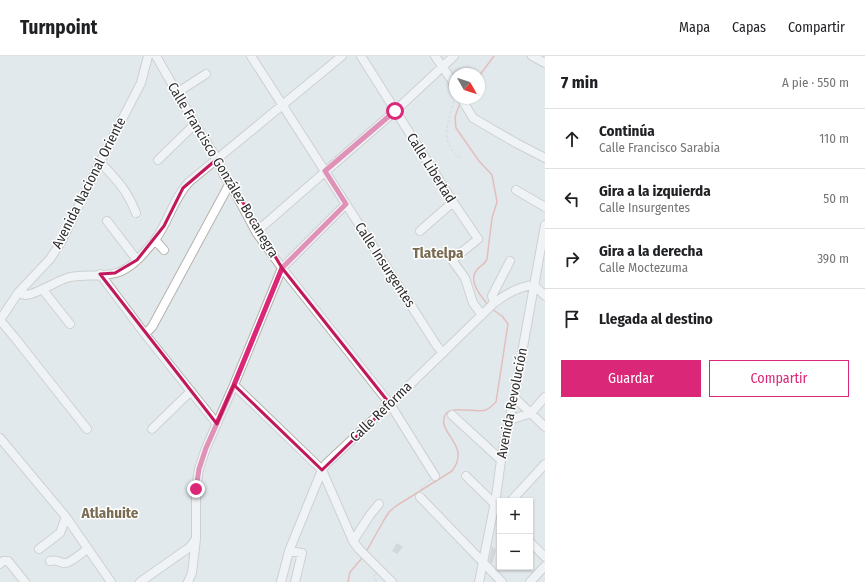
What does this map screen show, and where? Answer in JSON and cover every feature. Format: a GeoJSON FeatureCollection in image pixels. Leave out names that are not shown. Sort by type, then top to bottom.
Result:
{"type":"FeatureCollection","features":[{"type":"Feature","properties":{"kind":"street","name":"Avenida Nacional Oriente"},"geometry":{"type":"LineString","coordinates":[[0,320],[18,293],[50,259],[61,242],[141,83],[148,56]]}},
{"type":"Feature","properties":{"kind":"street","name":"Calle Francisco González Bocanegra"},"geometry":{"type":"LineString","coordinates":[[156,56],[217,159],[224,175],[230,183],[256,232],[282,268],[390,404],[435,476]]}},
{"type":"Feature","properties":{"kind":"street","name":"Calle Insurgentes"},"geometry":{"type":"LineString","coordinates":[[251,56],[437,346],[443,353]]}},
{"type":"Feature","properties":{"kind":"street"},"geometry":{"type":"LineString","coordinates":[[18,293],[25,295],[31,294],[68,278],[83,275],[116,273],[126,269],[137,260],[155,240],[164,226],[183,188],[189,182],[342,56]]}},
{"type":"Feature","properties":{"kind":"street","name":"Calle Libertad"},"geometry":{"type":"LineString","coordinates":[[361,56],[478,239],[452,260],[465,278],[473,302],[484,312]]}},
{"type":"Feature","properties":{"kind":"street"},"geometry":{"type":"LineString","coordinates":[[435,56],[449,76]]}},
{"type":"Feature","properties":{"kind":"street"},"geometry":{"type":"LineString","coordinates":[[256,232],[395,111],[454,56]]}},
{"type":"Feature","properties":{"kind":"street"},"geometry":{"type":"LineString","coordinates":[[532,56],[545,63]]}},
{"type":"Feature","properties":{"kind":"street"},"geometry":{"type":"LineString","coordinates":[[178,92],[206,74]]}},
{"type":"Feature","properties":{"kind":"street"},"geometry":{"type":"LineString","coordinates":[[463,104],[473,118],[545,158]]}},
{"type":"Feature","properties":{"kind":"street"},"geometry":{"type":"LineString","coordinates":[[158,160],[195,124]]}},
{"type":"Feature","properties":{"kind":"street"},"geometry":{"type":"LineString","coordinates":[[100,162],[122,185],[136,213]]}},
{"type":"Feature","properties":{"kind":"street"},"geometry":{"type":"LineString","coordinates":[[145,334],[152,327],[230,183]]}},
{"type":"Feature","properties":{"kind":"street"},"geometry":{"type":"LineString","coordinates":[[516,190],[545,206]]}},
{"type":"Feature","properties":{"kind":"street"},"geometry":{"type":"LineString","coordinates":[[420,230],[453,202]]}},
{"type":"Feature","properties":{"kind":"street"},"geometry":{"type":"LineString","coordinates":[[188,582],[192,572],[196,539],[196,489],[199,469],[206,448],[234,385],[282,268],[346,204]]}},
{"type":"Feature","properties":{"kind":"street"},"geometry":{"type":"LineString","coordinates":[[107,221],[137,260]]}},
{"type":"Feature","properties":{"kind":"street","name":"Avenida Revolución"},"geometry":{"type":"LineString","coordinates":[[498,498],[501,460],[510,420],[545,225]]}},
{"type":"Feature","properties":{"kind":"street"},"geometry":{"type":"LineString","coordinates":[[155,240],[164,250]]}},
{"type":"Feature","properties":{"kind":"street"},"geometry":{"type":"LineString","coordinates":[[494,303],[492,296],[510,261]]}},
{"type":"Feature","properties":{"kind":"street"},"geometry":{"type":"LineString","coordinates":[[100,274],[145,334],[217,424]]}},
{"type":"Feature","properties":{"kind":"street"},"geometry":{"type":"LineString","coordinates":[[534,285],[545,296]]}},
{"type":"Feature","properties":{"kind":"street","name":"Calle Reforma"},"geometry":{"type":"LineString","coordinates":[[281,582],[288,550],[322,470],[326,464],[494,303],[513,291],[525,286],[534,285]]}},
{"type":"Feature","properties":{"kind":"street"},"geometry":{"type":"LineString","coordinates":[[43,290],[70,324]]}},
{"type":"Feature","properties":{"kind":"street"},"geometry":{"type":"LineString","coordinates":[[0,320],[87,429]]}},
{"type":"Feature","properties":{"kind":"street"},"geometry":{"type":"LineString","coordinates":[[234,385],[322,470],[353,541],[387,580]]}},
{"type":"Feature","properties":{"kind":"street"},"geometry":{"type":"LineString","coordinates":[[152,429],[191,391]]}},
{"type":"Feature","properties":{"kind":"street"},"geometry":{"type":"LineString","coordinates":[[514,397],[545,427]]}},
{"type":"Feature","properties":{"kind":"street"},"geometry":{"type":"LineString","coordinates":[[510,420],[531,413],[545,397]]}},
{"type":"Feature","properties":{"kind":"street"},"geometry":{"type":"LineString","coordinates":[[452,415],[501,460]]}},
{"type":"Feature","properties":{"kind":"street"},"geometry":{"type":"LineString","coordinates":[[0,438],[66,517],[111,582]]}},
{"type":"Feature","properties":{"kind":"street"},"geometry":{"type":"LineString","coordinates":[[514,498],[545,464]]}},
{"type":"Feature","properties":{"kind":"street"},"geometry":{"type":"LineString","coordinates":[[466,476],[497,506]]}},
{"type":"Feature","properties":{"kind":"street"},"geometry":{"type":"LineString","coordinates":[[420,497],[502,582]]}},
{"type":"Feature","properties":{"kind":"street"},"geometry":{"type":"LineString","coordinates":[[353,541],[379,504]]}},
{"type":"Feature","properties":{"kind":"street","name":"Avenida Revolución"},"geometry":{"type":"LineString","coordinates":[[479,582],[490,524],[497,506]]}},
{"type":"Feature","properties":{"kind":"street"},"geometry":{"type":"LineString","coordinates":[[490,524],[497,516]]}},
{"type":"Feature","properties":{"kind":"street"},"geometry":{"type":"LineString","coordinates":[[39,549],[60,532],[66,517]]}},
{"type":"Feature","properties":{"kind":"street"},"geometry":{"type":"LineString","coordinates":[[140,582],[190,546],[196,539]]}},
{"type":"Feature","properties":{"kind":"street"},"geometry":{"type":"LineString","coordinates":[[533,545],[545,557]]}},
{"type":"Feature","properties":{"kind":"street"},"geometry":{"type":"LineString","coordinates":[[50,561],[56,560],[65,563],[69,562],[87,548]]}},
{"type":"Feature","properties":{"kind":"street"},"geometry":{"type":"LineString","coordinates":[[288,550],[302,553],[295,582]]}},
{"type":"Feature","properties":{"kind":"street"},"geometry":{"type":"LineString","coordinates":[[0,564],[3,561],[8,561],[26,582]]}},
{"type":"Feature","properties":{"kind":"street"},"geometry":{"type":"LineString","coordinates":[[530,582],[545,566]]}},
{"type":"Feature","properties":{"kind":"path"},"geometry":{"type":"LineString","coordinates":[[457,104],[447,127],[447,135],[452,152],[460,158]]}},
{"type":"Feature","properties":{"kind":"path"},"geometry":{"type":"LineString","coordinates":[[420,497],[419,492],[435,476]]}},
{"type":"Feature","properties":{"kind":"highlighted area"},"geometry":{"type":"Polygon","coordinates":[[[217,159],[282,268],[390,404],[322,470],[234,385],[217,424],[100,274],[115,273],[137,260],[164,226],[183,188],[217,159]]]}},
{"type":"Feature","properties":{"kind":"building"},"geometry":{"type":"Polygon","coordinates":[[[397,543],[403,547],[397,554],[392,551],[397,543]]]}},
{"type":"Feature","properties":{"kind":"building"},"geometry":{"type":"Polygon","coordinates":[[[492,546],[496,550],[492,564],[489,561],[492,546]]]}},
{"type":"Feature","properties":{"kind":"waterway"},"geometry":{"type":"LineString","coordinates":[[485,68],[494,56]]}},
{"type":"Feature","properties":{"kind":"waterway"},"geometry":{"type":"LineString","coordinates":[[460,104],[455,117],[456,128],[479,161],[492,175],[497,202],[492,218],[487,259],[485,263],[477,269],[474,275],[475,284],[479,294],[488,305]]}},
{"type":"Feature","properties":{"kind":"waterway"},"geometry":{"type":"LineString","coordinates":[[366,552],[389,512],[396,506],[452,471],[457,462],[458,454],[456,447],[445,428],[445,415],[452,410],[486,410],[496,402],[508,324],[502,316],[492,309]]}},
{"type":"Feature","properties":{"kind":"waterway"},"geometry":{"type":"LineString","coordinates":[[348,582],[350,572],[363,557]]}},
{"type":"Feature","properties":{"kind":"district","name":"Tlatelpa"},"geometry":{"type":"Point","coordinates":[438,253]}},
{"type":"Feature","properties":{"kind":"district","name":"Atlahuite"},"geometry":{"type":"Point","coordinates":[110,513]}},
{"type":"Feature","properties":{"kind":"route"},"geometry":{"type":"LineString","coordinates":[[196,489],[199,469],[206,448],[234,385],[282,268],[346,204],[325,171],[395,111]]}}]}
